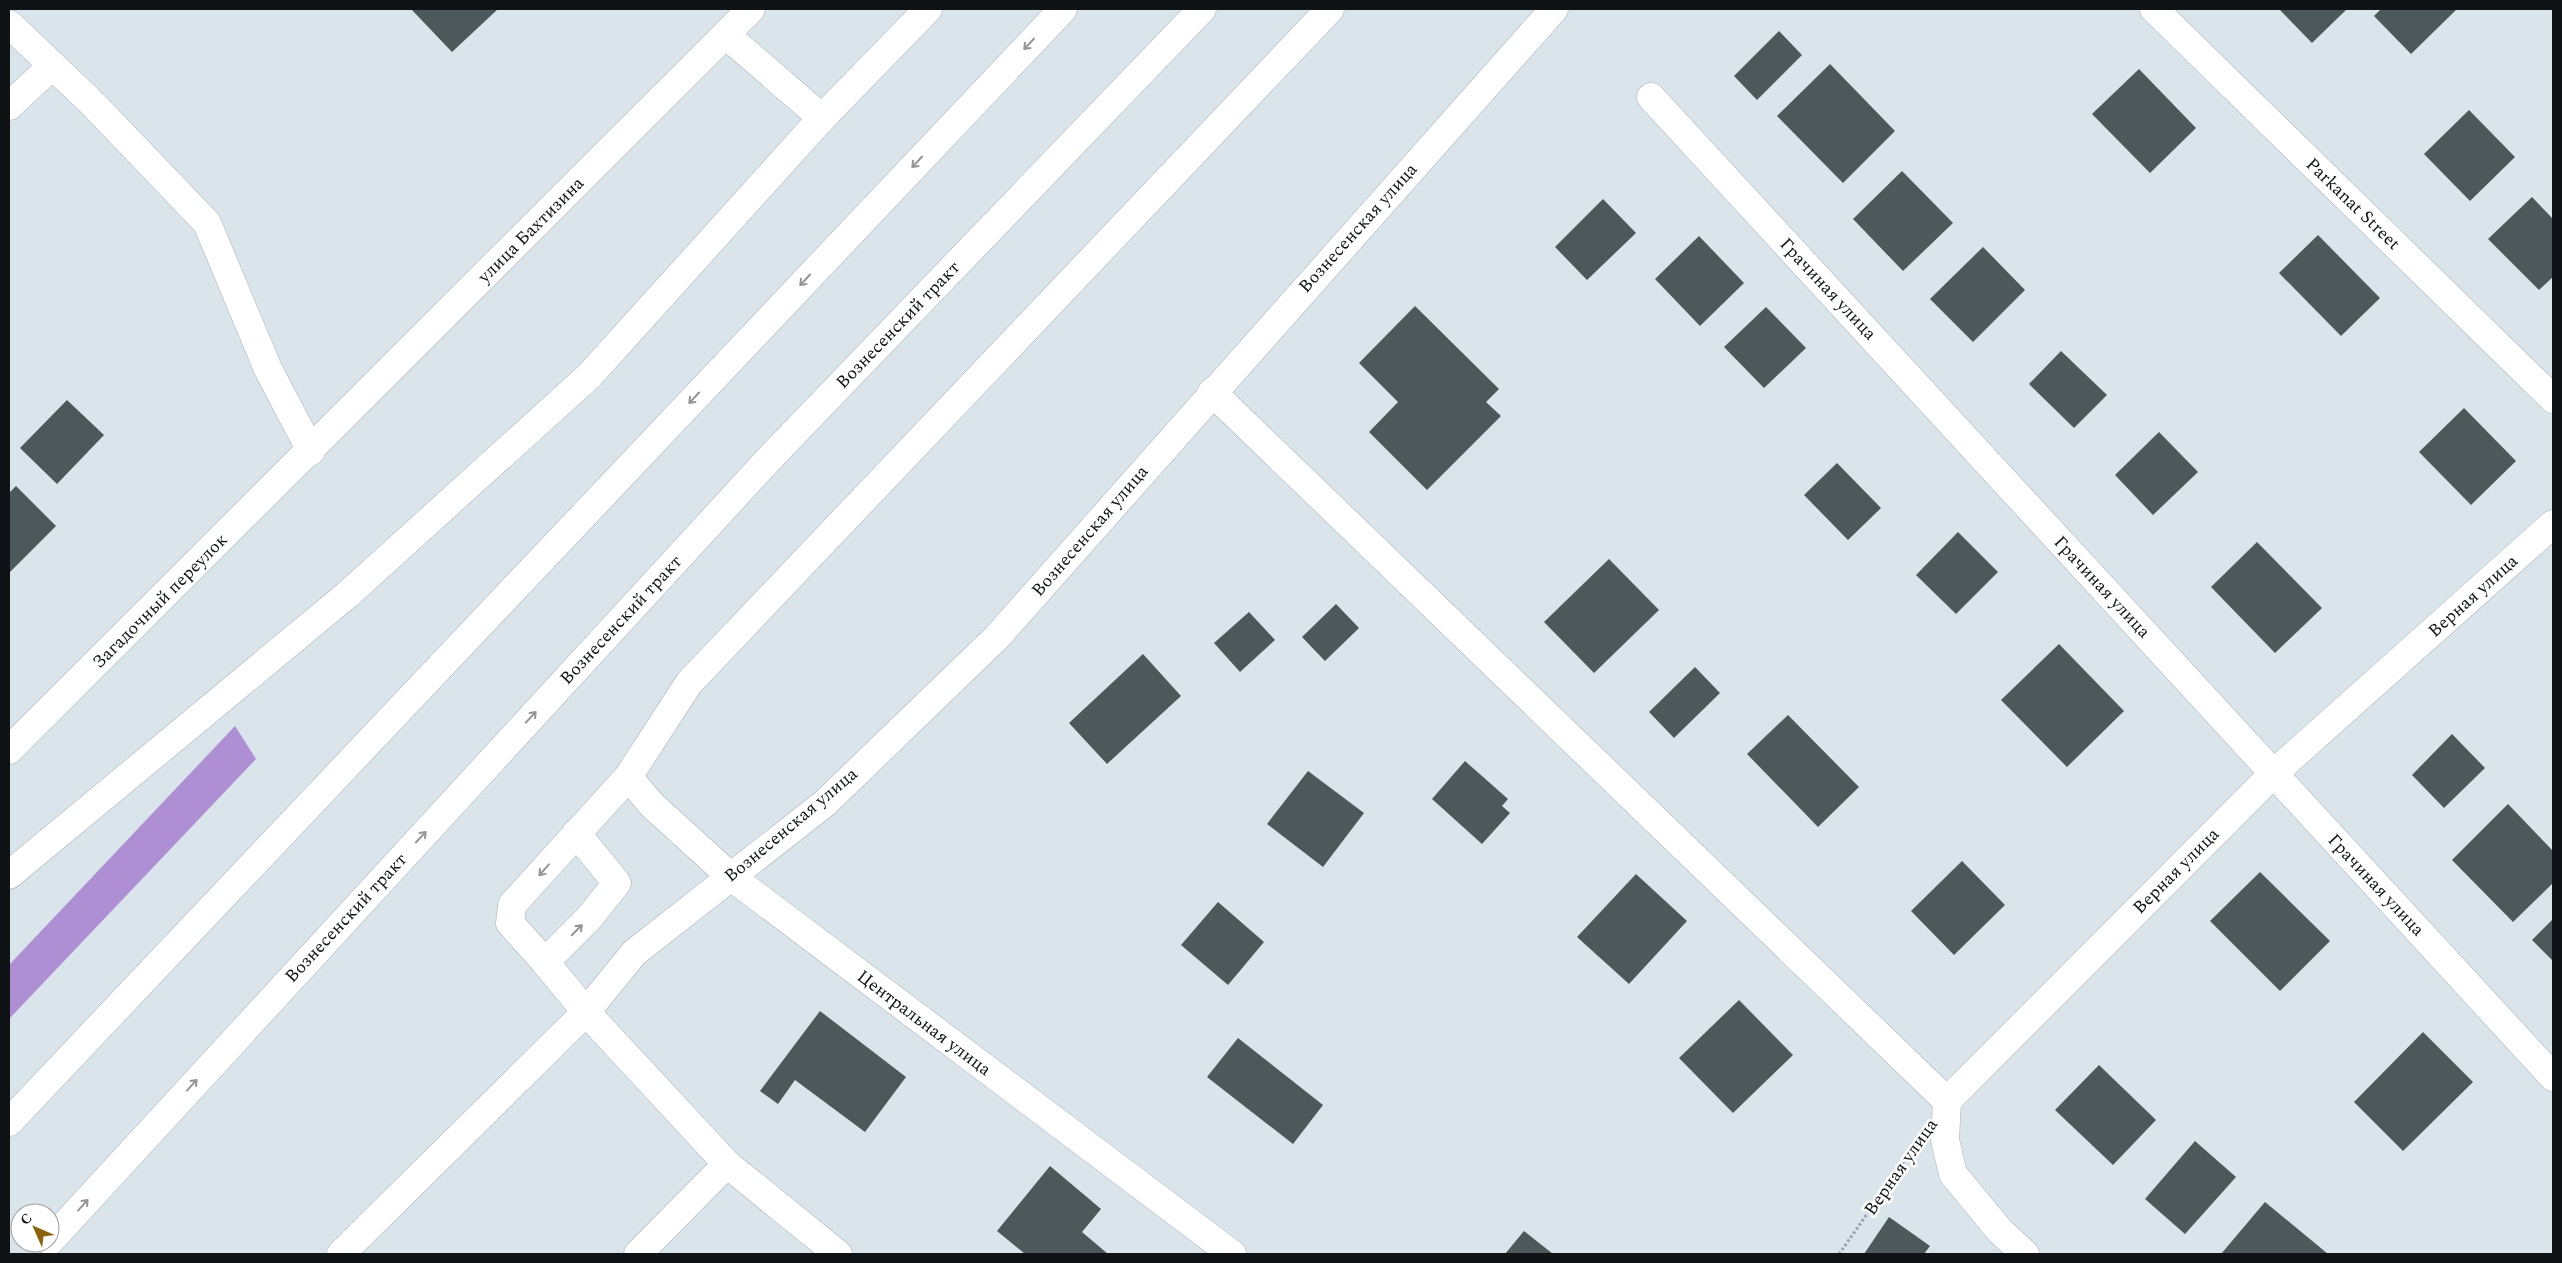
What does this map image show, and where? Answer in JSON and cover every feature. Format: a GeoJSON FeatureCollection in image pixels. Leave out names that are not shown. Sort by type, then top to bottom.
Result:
{"type":"FeatureCollection","features":[{"type":"Feature","properties":{"kind":"street","name":"улица Бахтизина"},"geometry":{"type":"LineString","coordinates":[[310,451],[751,9]]}},
{"type":"Feature","properties":{"kind":"street"},"geometry":{"type":"LineString","coordinates":[[9,875],[347,595],[589,376],[822,118],[928,9]]}},
{"type":"Feature","properties":{"kind":"street"},"geometry":{"type":"LineString","coordinates":[[9,1122],[1063,9]]}},
{"type":"Feature","properties":{"kind":"street","name":"Вознесенский тракт"},"geometry":{"type":"LineString","coordinates":[[60,1230],[769,459],[1202,9]]}},
{"type":"Feature","properties":{"kind":"street"},"geometry":{"type":"LineString","coordinates":[[838,1254],[727,1164],[586,1012],[510,923],[512,905],[628,777],[689,683],[1330,9]]}},
{"type":"Feature","properties":{"kind":"street","name":"Вознесенская улица"},"geometry":{"type":"LineString","coordinates":[[341,1254],[586,1012],[634,953],[824,803],[997,637],[1212,392],[1554,9]]}},
{"type":"Feature","properties":{"kind":"street","name":"Parkanat Street"},"geometry":{"type":"LineString","coordinates":[[2154,9],[2553,399]]}},
{"type":"Feature","properties":{"kind":"street"},"geometry":{"type":"LineString","coordinates":[[9,24],[92,103],[207,223],[268,369],[310,451]]}},
{"type":"Feature","properties":{"kind":"street"},"geometry":{"type":"LineString","coordinates":[[726,35],[822,118]]}},
{"type":"Feature","properties":{"kind":"street"},"geometry":{"type":"LineString","coordinates":[[9,106],[52,66]]}},
{"type":"Feature","properties":{"kind":"street","name":"Грачиная улица"},"geometry":{"type":"LineString","coordinates":[[1651,97],[2553,1076]]}},
{"type":"Feature","properties":{"kind":"street"},"geometry":{"type":"LineString","coordinates":[[1212,392],[1947,1101],[1945,1140],[1953,1174],[2000,1231],[2025,1254]]}},
{"type":"Feature","properties":{"kind":"street","name":"Загадочный переулок"},"geometry":{"type":"LineString","coordinates":[[9,750],[310,451]]}},
{"type":"Feature","properties":{"kind":"street","name":"Верная улица"},"geometry":{"type":"LineString","coordinates":[[1947,1101],[2273,774],[2553,524]]}},
{"type":"Feature","properties":{"kind":"street","name":"Центральная улица"},"geometry":{"type":"LineString","coordinates":[[628,777],[652,805],[730,876],[1232,1254]]}},
{"type":"Feature","properties":{"kind":"street"},"geometry":{"type":"LineString","coordinates":[[545,962],[589,918],[617,883],[576,833]]}},
{"type":"Feature","properties":{"kind":"street"},"geometry":{"type":"LineString","coordinates":[[638,1254],[727,1164]]}},
{"type":"Feature","properties":{"kind":"path","name":"Верная улица"},"geometry":{"type":"LineString","coordinates":[[1839,1254],[1913,1149]]}},
{"type":"Feature","properties":{"kind":"shaded area"},"geometry":{"type":"Polygon","coordinates":[[[235,726],[256,759],[9,1019],[9,965],[235,726]]]}},
{"type":"Feature","properties":{"kind":"building"},"geometry":{"type":"Polygon","coordinates":[[[411,9],[498,9],[452,52],[411,9]]]}},
{"type":"Feature","properties":{"kind":"building"},"geometry":{"type":"Polygon","coordinates":[[[2279,9],[2347,9],[2312,43],[2279,9]]]}},
{"type":"Feature","properties":{"kind":"building"},"geometry":{"type":"Polygon","coordinates":[[[2381,9],[2457,9],[2411,54],[2374,16],[2381,9]]]}},
{"type":"Feature","properties":{"kind":"building"},"geometry":{"type":"Polygon","coordinates":[[[1779,31],[1802,55],[1757,100],[1734,76],[1779,31]]]}},
{"type":"Feature","properties":{"kind":"building"},"geometry":{"type":"Polygon","coordinates":[[[1830,64],[1895,131],[1843,183],[1777,116],[1830,64]]]}},
{"type":"Feature","properties":{"kind":"building"},"geometry":{"type":"Polygon","coordinates":[[[2139,69],[2196,128],[2150,173],[2092,114],[2139,69]]]}},
{"type":"Feature","properties":{"kind":"building"},"geometry":{"type":"Polygon","coordinates":[[[2469,110],[2515,157],[2470,201],[2424,154],[2469,110]]]}},
{"type":"Feature","properties":{"kind":"building"},"geometry":{"type":"Polygon","coordinates":[[[1902,171],[1953,223],[1903,271],[1853,219],[1902,171]]]}},
{"type":"Feature","properties":{"kind":"building"},"geometry":{"type":"Polygon","coordinates":[[[2532,197],[2553,219],[2553,277],[2539,290],[2488,239],[2532,197]]]}},
{"type":"Feature","properties":{"kind":"building"},"geometry":{"type":"Polygon","coordinates":[[[1603,199],[1636,233],[1587,280],[1555,247],[1603,199]]]}},
{"type":"Feature","properties":{"kind":"building"},"geometry":{"type":"Polygon","coordinates":[[[2318,235],[2380,298],[2341,336],[2279,273],[2318,235]]]}},
{"type":"Feature","properties":{"kind":"building"},"geometry":{"type":"Polygon","coordinates":[[[1699,236],[1744,283],[1700,326],[1655,279],[1699,236]]]}},
{"type":"Feature","properties":{"kind":"building"},"geometry":{"type":"Polygon","coordinates":[[[1983,247],[2025,290],[1973,342],[1930,299],[1983,247]]]}},
{"type":"Feature","properties":{"kind":"building"},"geometry":{"type":"Polygon","coordinates":[[[1415,306],[1499,389],[1486,402],[1501,416],[1427,490],[1369,432],[1398,402],[1359,363],[1415,306]]]}},
{"type":"Feature","properties":{"kind":"building"},"geometry":{"type":"Polygon","coordinates":[[[1766,307],[1806,348],[1764,388],[1724,347],[1766,307]]]}},
{"type":"Feature","properties":{"kind":"building"},"geometry":{"type":"Polygon","coordinates":[[[2061,351],[2107,395],[2074,428],[2029,384],[2061,351]]]}},
{"type":"Feature","properties":{"kind":"building"},"geometry":{"type":"Polygon","coordinates":[[[67,400],[104,435],[57,484],[20,448],[67,400]]]}},
{"type":"Feature","properties":{"kind":"building"},"geometry":{"type":"Polygon","coordinates":[[[2464,408],[2516,461],[2471,505],[2419,452],[2464,408]]]}},
{"type":"Feature","properties":{"kind":"building"},"geometry":{"type":"Polygon","coordinates":[[[2159,432],[2198,472],[2153,515],[2115,475],[2159,432]]]}},
{"type":"Feature","properties":{"kind":"building"},"geometry":{"type":"Polygon","coordinates":[[[1837,463],[1881,508],[1848,540],[1804,495],[1837,463]]]}},
{"type":"Feature","properties":{"kind":"building"},"geometry":{"type":"Polygon","coordinates":[[[16,486],[56,526],[9,573],[9,493],[16,486]]]}},
{"type":"Feature","properties":{"kind":"building"},"geometry":{"type":"Polygon","coordinates":[[[1958,532],[1998,572],[1956,614],[1916,575],[1958,532]]]}},
{"type":"Feature","properties":{"kind":"building"},"geometry":{"type":"Polygon","coordinates":[[[2257,542],[2322,608],[2275,653],[2211,587],[2257,542]]]}},
{"type":"Feature","properties":{"kind":"building"},"geometry":{"type":"Polygon","coordinates":[[[1609,559],[1659,610],[1594,673],[1544,622],[1609,559]]]}},
{"type":"Feature","properties":{"kind":"building"},"geometry":{"type":"Polygon","coordinates":[[[1336,604],[1359,628],[1325,661],[1302,637],[1336,604]]]}},
{"type":"Feature","properties":{"kind":"building"},"geometry":{"type":"Polygon","coordinates":[[[1249,612],[1275,640],[1240,672],[1214,643],[1249,612]]]}},
{"type":"Feature","properties":{"kind":"building"},"geometry":{"type":"Polygon","coordinates":[[[2059,644],[2124,711],[2067,767],[2001,700],[2059,644]]]}},
{"type":"Feature","properties":{"kind":"building"},"geometry":{"type":"Polygon","coordinates":[[[1143,654],[1181,696],[1107,764],[1069,723],[1143,654]]]}},
{"type":"Feature","properties":{"kind":"building"},"geometry":{"type":"Polygon","coordinates":[[[1695,667],[1720,693],[1674,738],[1649,712],[1695,667]]]}},
{"type":"Feature","properties":{"kind":"building"},"geometry":{"type":"Polygon","coordinates":[[[1788,715],[1859,787],[1818,827],[1747,754],[1788,715]]]}},
{"type":"Feature","properties":{"kind":"building"},"geometry":{"type":"Polygon","coordinates":[[[2452,734],[2485,768],[2444,808],[2412,775],[2452,734]]]}},
{"type":"Feature","properties":{"kind":"building"},"geometry":{"type":"Polygon","coordinates":[[[1465,761],[1508,799],[1502,806],[1510,813],[1482,844],[1432,799],[1465,761]]]}},
{"type":"Feature","properties":{"kind":"building"},"geometry":{"type":"Polygon","coordinates":[[[1308,771],[1364,813],[1323,867],[1267,824],[1308,771]]]}},
{"type":"Feature","properties":{"kind":"building"},"geometry":{"type":"Polygon","coordinates":[[[2508,804],[2553,851],[2553,883],[2513,922],[2452,860],[2508,804]]]}},
{"type":"Feature","properties":{"kind":"building"},"geometry":{"type":"Polygon","coordinates":[[[1962,861],[2005,905],[1954,955],[1911,911],[1962,861]]]}},
{"type":"Feature","properties":{"kind":"building"},"geometry":{"type":"Polygon","coordinates":[[[2260,872],[2330,941],[2280,991],[2210,921],[2260,872]]]}},
{"type":"Feature","properties":{"kind":"building"},"geometry":{"type":"Polygon","coordinates":[[[1636,874],[1687,921],[1629,984],[1577,937],[1636,874]]]}},
{"type":"Feature","properties":{"kind":"building"},"geometry":{"type":"Polygon","coordinates":[[[1218,902],[1264,942],[1228,985],[1181,945],[1218,902]]]}},
{"type":"Feature","properties":{"kind":"building"},"geometry":{"type":"Polygon","coordinates":[[[2553,919],[2553,961],[2532,940],[2553,919]]]}},
{"type":"Feature","properties":{"kind":"building"},"geometry":{"type":"Polygon","coordinates":[[[1739,1000],[1793,1055],[1733,1113],[1679,1058],[1739,1000]]]}},
{"type":"Feature","properties":{"kind":"building"},"geometry":{"type":"Polygon","coordinates":[[[820,1011],[906,1077],[865,1132],[795,1080],[778,1104],[760,1091],[820,1011]]]}},
{"type":"Feature","properties":{"kind":"building"},"geometry":{"type":"Polygon","coordinates":[[[2423,1032],[2473,1082],[2403,1151],[2354,1102],[2423,1032]]]}},
{"type":"Feature","properties":{"kind":"building"},"geometry":{"type":"Polygon","coordinates":[[[1238,1038],[1323,1105],[1293,1144],[1207,1077],[1238,1038]]]}},
{"type":"Feature","properties":{"kind":"building"},"geometry":{"type":"Polygon","coordinates":[[[2099,1065],[2156,1120],[2113,1165],[2055,1110],[2099,1065]]]}},
{"type":"Feature","properties":{"kind":"building"},"geometry":{"type":"Polygon","coordinates":[[[2195,1141],[2236,1177],[2185,1234],[2145,1199],[2195,1141]]]}},
{"type":"Feature","properties":{"kind":"building"},"geometry":{"type":"Polygon","coordinates":[[[1050,1166],[1101,1209],[1082,1232],[1108,1254],[1025,1254],[997,1231],[1050,1166]]]}},
{"type":"Feature","properties":{"kind":"building"},"geometry":{"type":"Polygon","coordinates":[[[2265,1202],[2328,1254],[2221,1254],[2265,1202]]]}},
{"type":"Feature","properties":{"kind":"building"},"geometry":{"type":"Polygon","coordinates":[[[1889,1217],[1930,1246],[1924,1254],[1864,1254],[1889,1217]]]}},
{"type":"Feature","properties":{"kind":"building"},"geometry":{"type":"Polygon","coordinates":[[[1524,1231],[1553,1254],[1505,1254],[1524,1231]]]}}]}
